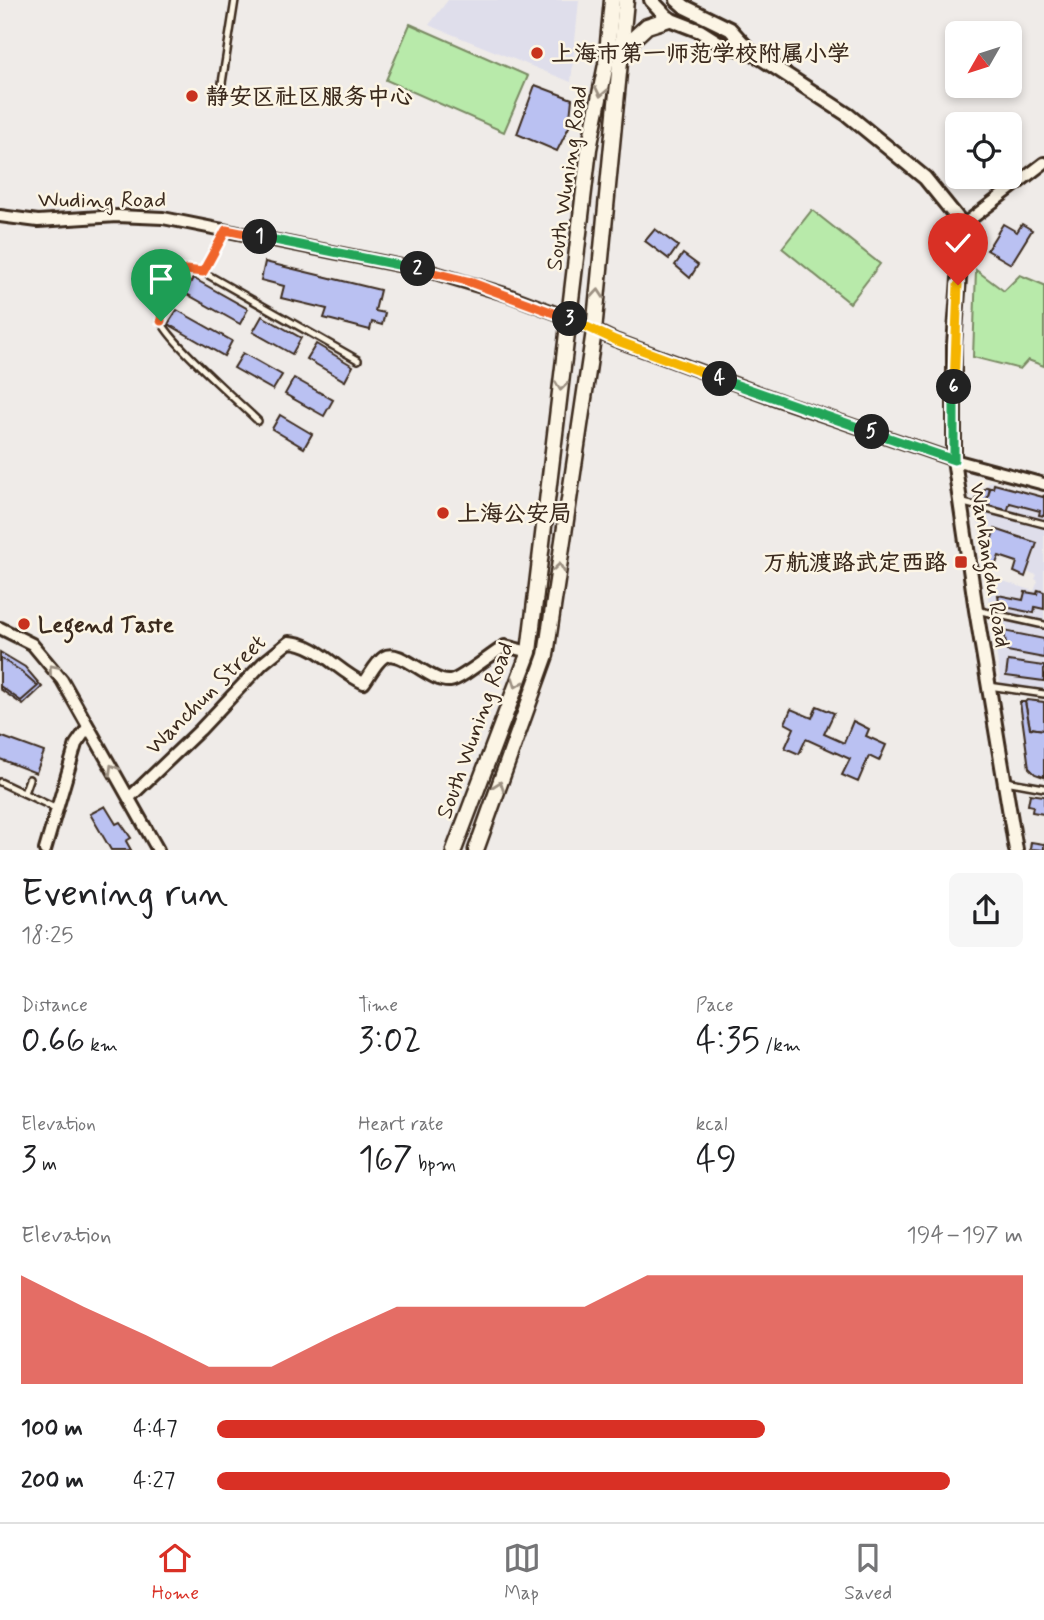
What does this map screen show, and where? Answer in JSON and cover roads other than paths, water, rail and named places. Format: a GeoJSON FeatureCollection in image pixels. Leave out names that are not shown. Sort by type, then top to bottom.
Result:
{"type":"FeatureCollection","features":[{"type":"Feature","properties":{"kind":"main road","name":"South Wuning Road"},"geometry":{"type":"LineString","coordinates":[[454,850],[529,652],[589,149],[606,64],[612,0]]}},
{"type":"Feature","properties":{"kind":"main road","name":"South Wuning Road"},"geometry":{"type":"LineString","coordinates":[[475,850],[546,655],[594,331],[626,0]]}},
{"type":"Feature","properties":{"kind":"main road"},"geometry":{"type":"LineString","coordinates":[[620,51],[647,26],[669,19]]}},
{"type":"Feature","properties":{"kind":"street"},"geometry":{"type":"LineString","coordinates":[[652,0],[669,19],[700,31],[724,46],[750,51]]}},
{"type":"Feature","properties":{"kind":"street"},"geometry":{"type":"LineString","coordinates":[[677,0],[685,8],[730,29],[750,51],[848,115],[925,178],[963,225],[1044,163]]}},
{"type":"Feature","properties":{"kind":"street","name":"Wuding Road"},"geometry":{"type":"LineString","coordinates":[[0,216],[38,221],[139,215],[163,218],[432,272],[508,295],[569,318],[594,331],[784,402],[954,460],[1044,484]]}},
{"type":"Feature","properties":{"kind":"street","name":"Wanhangdu Road"},"geometry":{"type":"LineString","coordinates":[[963,225],[954,345],[954,460],[1016,850]]}},
{"type":"Feature","properties":{"kind":"street"},"geometry":{"type":"LineString","coordinates":[[0,628],[32,644],[62,680],[158,850]]}},
{"type":"Feature","properties":{"kind":"street","name":"Wanchun Street"},"geometry":{"type":"LineString","coordinates":[[129,798],[200,730],[263,663],[289,642],[298,643],[325,657],[364,683],[382,659],[389,655],[399,657],[441,680],[450,681],[505,646],[529,652]]}},
{"type":"Feature","properties":{"kind":"street"},"geometry":{"type":"LineString","coordinates":[[45,850],[76,744],[88,727]]}},
{"type":"Feature","properties":{"kind":"lane"},"geometry":{"type":"LineString","coordinates":[[222,83],[235,0]]}},
{"type":"Feature","properties":{"kind":"lane"},"geometry":{"type":"LineString","coordinates":[[203,272],[226,230]]}},
{"type":"Feature","properties":{"kind":"lane"},"geometry":{"type":"LineString","coordinates":[[258,421],[178,344],[161,321],[161,309],[173,279],[186,270],[203,272],[358,360]]}},
{"type":"Feature","properties":{"kind":"lane"},"geometry":{"type":"LineString","coordinates":[[960,502],[1044,524]]}},
{"type":"Feature","properties":{"kind":"lane"},"geometry":{"type":"LineString","coordinates":[[976,611],[1044,625]]}},
{"type":"Feature","properties":{"kind":"lane"},"geometry":{"type":"LineString","coordinates":[[989,686],[1044,694]]}},
{"type":"Feature","properties":{"kind":"lane"},"geometry":{"type":"LineString","coordinates":[[24,793],[29,779]]}},
{"type":"Feature","properties":{"kind":"lane"},"geometry":{"type":"LineString","coordinates":[[1005,781],[1044,788]]}},
{"type":"Feature","properties":{"kind":"lane"},"geometry":{"type":"LineString","coordinates":[[0,782],[57,809]]}},
{"type":"Feature","properties":{"kind":"place","name":"上海市第一师范学校附属小学"},"geometry":{"type":"Point","coordinates":[537,53]}},
{"type":"Feature","properties":{"kind":"place","name":"静安区社区服务中心"},"geometry":{"type":"Point","coordinates":[192,96]}},
{"type":"Feature","properties":{"kind":"place","name":"上海公安局"},"geometry":{"type":"Point","coordinates":[443,513]}},
{"type":"Feature","properties":{"kind":"place","name":"万航渡路武定西路"},"geometry":{"type":"Point","coordinates":[961,562]}},
{"type":"Feature","properties":{"kind":"place","name":"Legend Taste"},"geometry":{"type":"Point","coordinates":[24,624]}}]}
